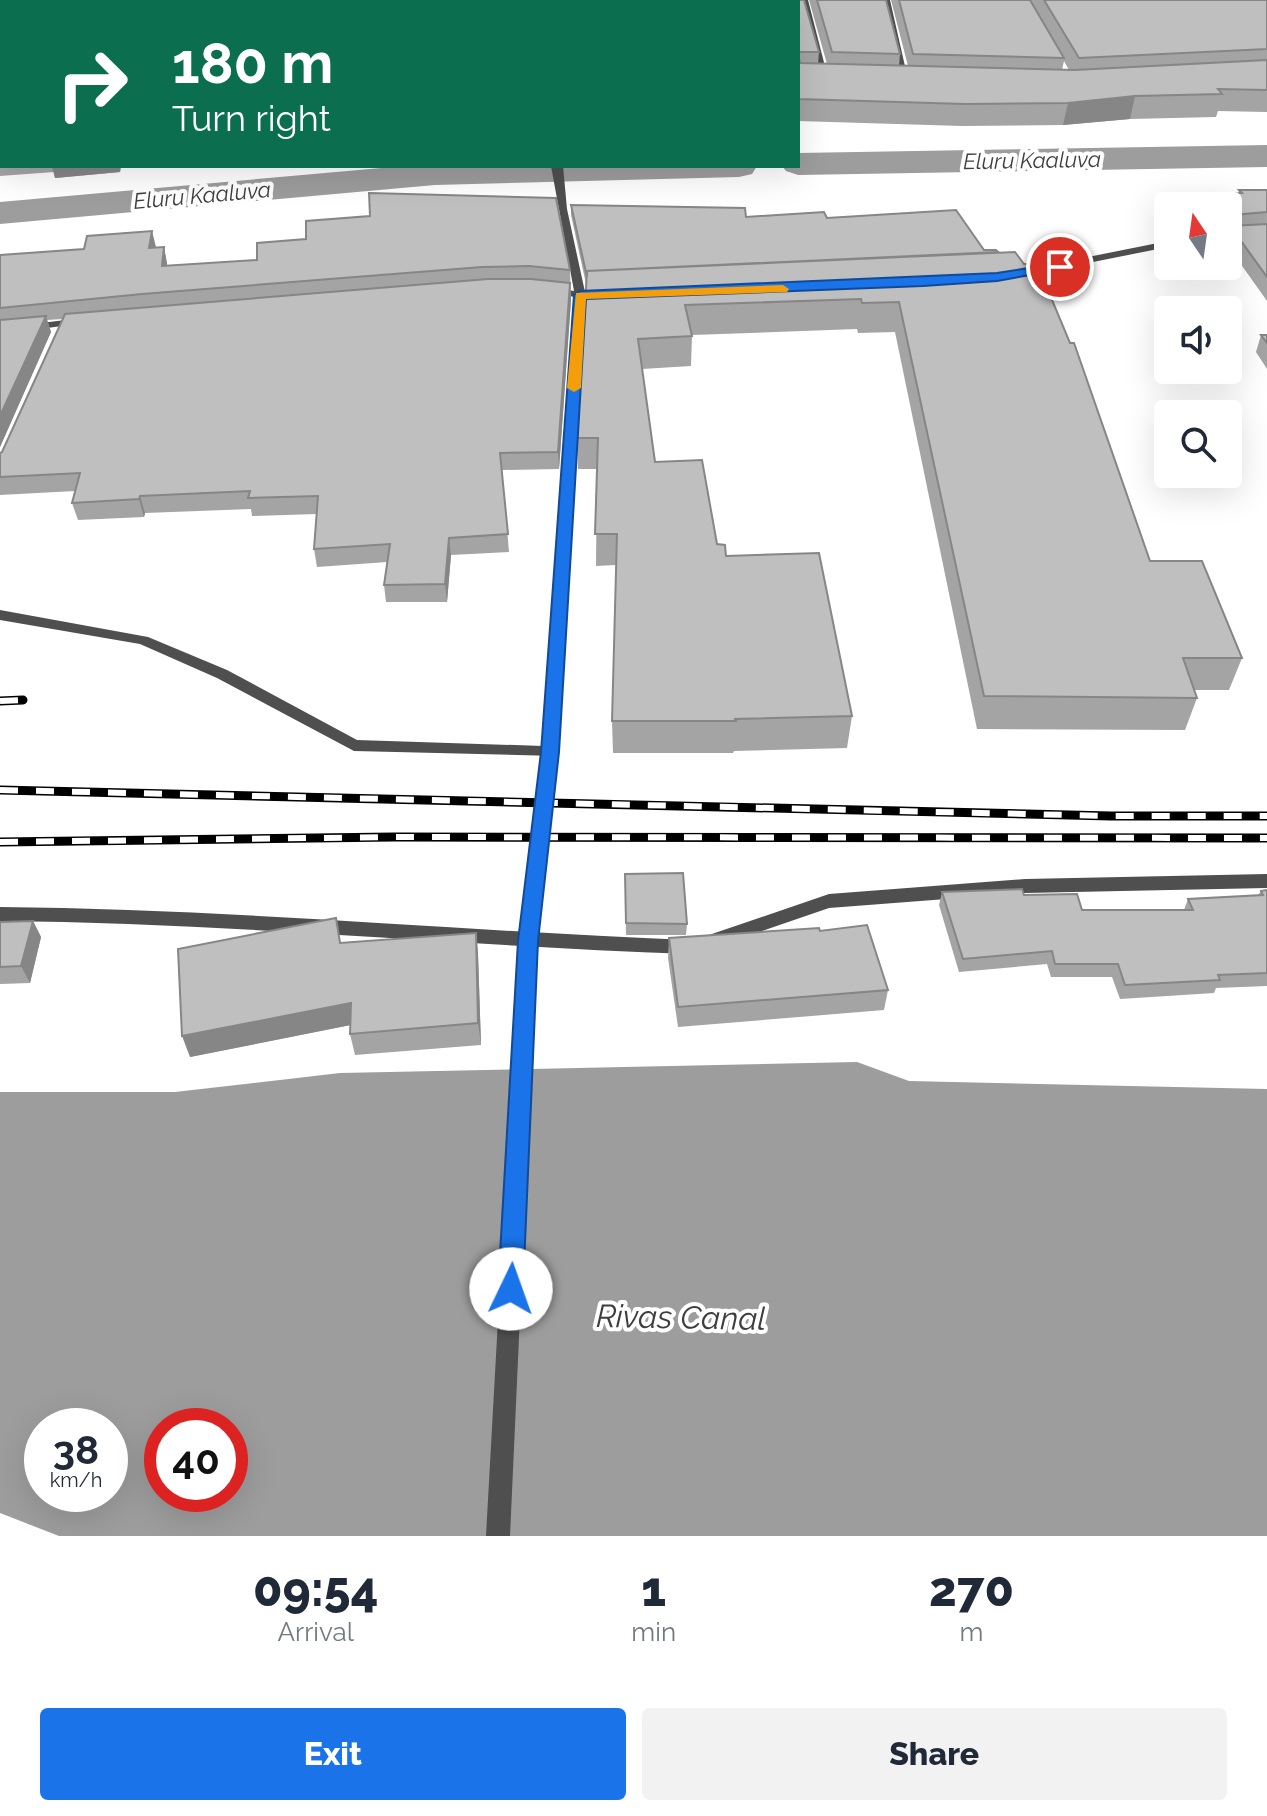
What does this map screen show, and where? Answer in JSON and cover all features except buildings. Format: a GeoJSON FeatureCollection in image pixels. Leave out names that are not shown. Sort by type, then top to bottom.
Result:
{"type":"FeatureCollection","features":[{"type":"Feature","properties":{"kind":"street"},"geometry":{"type":"LineString","coordinates":[[804,0],[826,80]]}},
{"type":"Feature","properties":{"kind":"street"},"geometry":{"type":"LineString","coordinates":[[886,0],[906,82]]}},
{"type":"Feature","properties":{"kind":"street"},"geometry":{"type":"LineString","coordinates":[[812,80],[839,81]]}},
{"type":"Feature","properties":{"kind":"street"},"geometry":{"type":"LineString","coordinates":[[893,82],[922,83]]}},
{"type":"Feature","properties":{"kind":"street"},"geometry":{"type":"LineString","coordinates":[[498,1536],[528,941],[550,752],[580,295],[562,209],[557,168]]}},
{"type":"Feature","properties":{"kind":"street"},"geometry":{"type":"LineString","coordinates":[[1009,275],[1154,247]]}},
{"type":"Feature","properties":{"kind":"street"},"geometry":{"type":"LineString","coordinates":[[535,289],[580,295],[619,294]]}},
{"type":"Feature","properties":{"kind":"street"},"geometry":{"type":"LineString","coordinates":[[0,331],[94,320]]}},
{"type":"Feature","properties":{"kind":"street"},"geometry":{"type":"LineString","coordinates":[[57,337],[64,323]]}},
{"type":"Feature","properties":{"kind":"street"},"geometry":{"type":"LineString","coordinates":[[0,615],[143,640],[222,674],[354,745],[550,752]]}},
{"type":"Feature","properties":{"kind":"street"},"geometry":{"type":"LineString","coordinates":[[0,914],[117,915],[528,941],[694,947],[829,901],[1025,886],[1267,881]]}},
{"type":"Feature","properties":{"kind":"water","name":"Rivas Canal"},"geometry":{"type":"Polygon","coordinates":[[[857,1062],[909,1081],[1267,1089],[1267,1536],[59,1536],[0,1513],[0,1092],[175,1092],[340,1073],[857,1062]]]}},
{"type":"Feature","properties":{"kind":"waterway","name":"Eluru Kaaluva"},"geometry":{"type":"LineString","coordinates":[[800,164],[1267,156]]}},
{"type":"Feature","properties":{"kind":"waterway","name":"Eluru Kaaluva"},"geometry":{"type":"LineString","coordinates":[[0,213],[435,174],[663,168]]}},
{"type":"Feature","properties":{"kind":"railway"},"geometry":{"type":"LineString","coordinates":[[0,701],[23,700]]}},
{"type":"Feature","properties":{"kind":"railway"},"geometry":{"type":"LineString","coordinates":[[0,790],[1111,816],[1267,816]]}},
{"type":"Feature","properties":{"kind":"railway"},"geometry":{"type":"LineString","coordinates":[[0,842],[394,837],[1267,838]]}},
{"type":"Feature","properties":{"kind":"slow traffic"},"geometry":{"type":"LineString","coordinates":[[574,388],[580,295],[783,289]]}},
{"type":"Feature","properties":{"kind":"route"},"geometry":{"type":"LineString","coordinates":[[511,1289],[528,941],[550,752],[580,295],[923,282],[997,277],[1060,267]]}}]}
